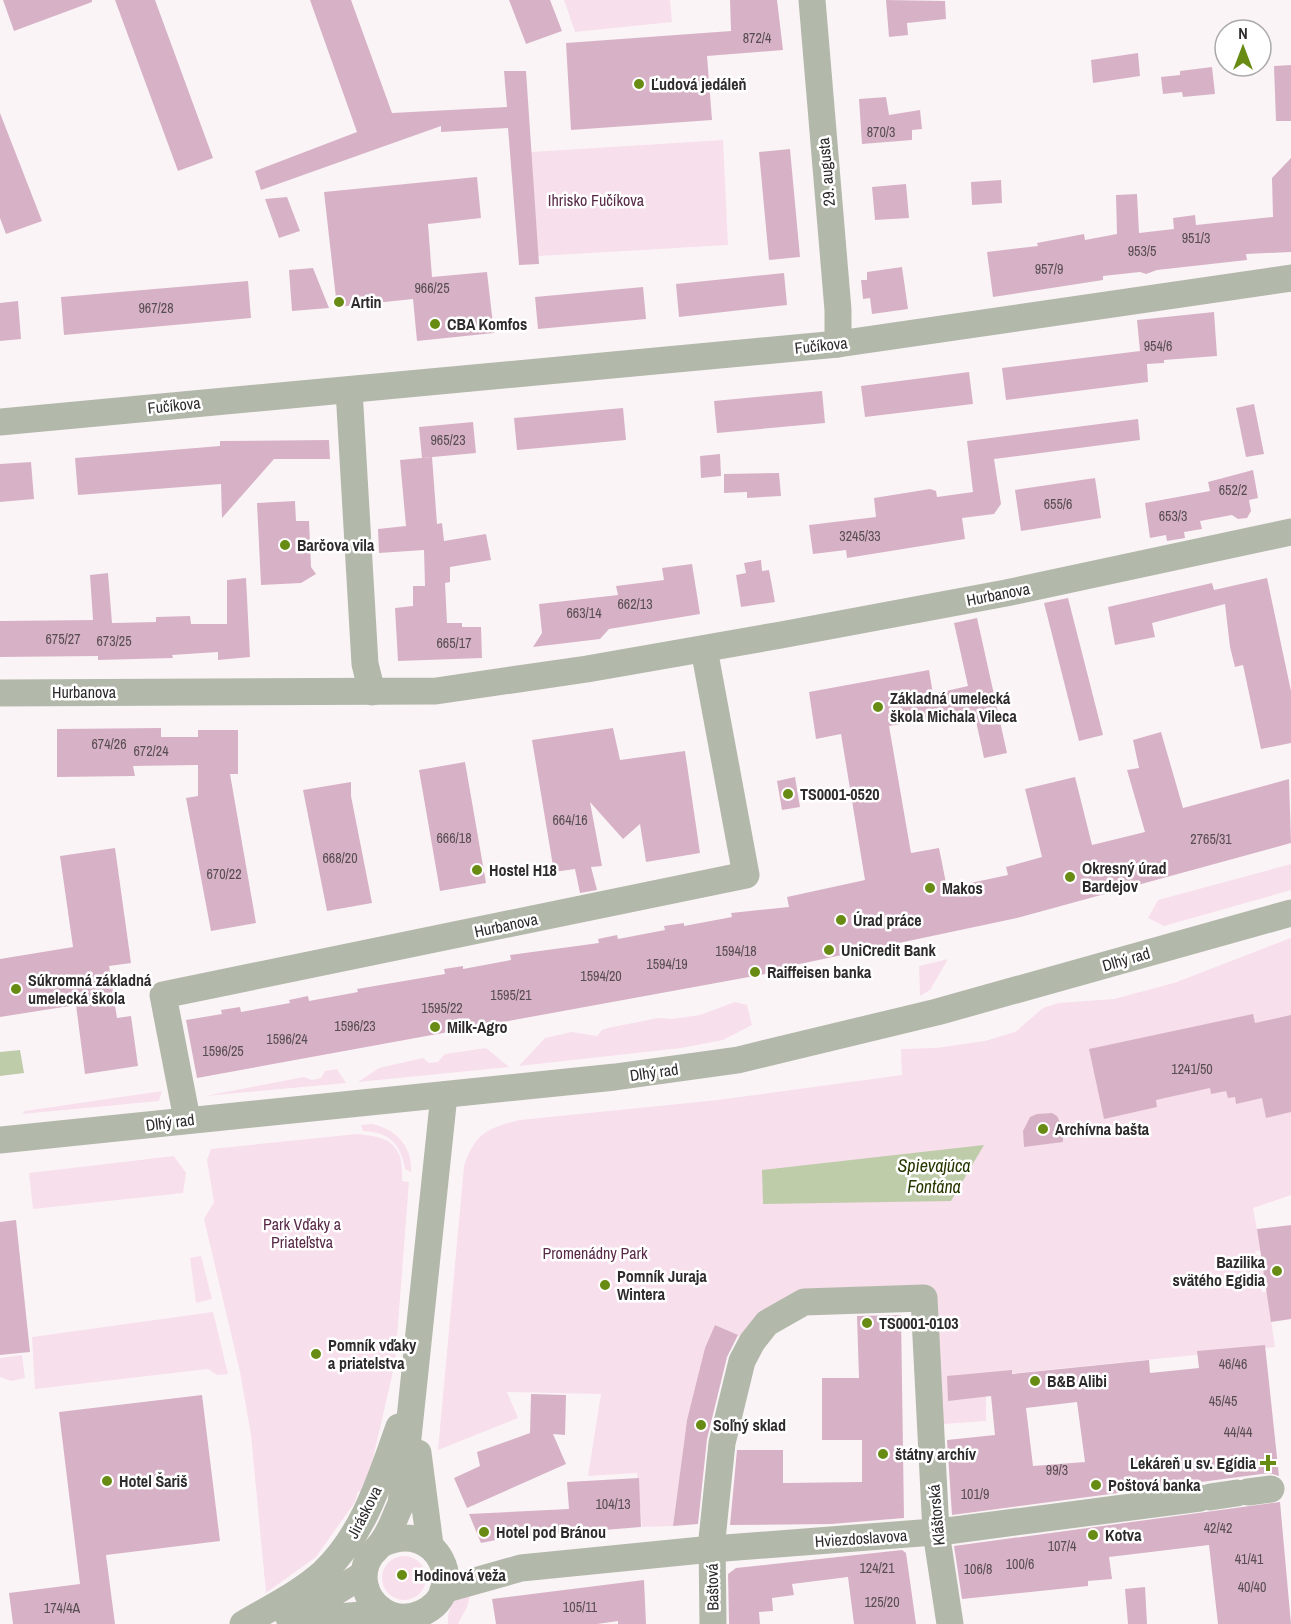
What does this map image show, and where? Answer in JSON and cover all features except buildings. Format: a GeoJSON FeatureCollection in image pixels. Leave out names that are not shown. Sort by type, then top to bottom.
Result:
{"type":"FeatureCollection","features":[{"type":"Feature","properties":{"kind":"street","name":"29. augusta"},"geometry":{"type":"LineString","coordinates":[[812,0],[838,310],[837,344]]}},
{"type":"Feature","properties":{"kind":"street","name":"Fučíkova"},"geometry":{"type":"LineString","coordinates":[[0,422],[837,344],[1291,278]]}},
{"type":"Feature","properties":{"kind":"street"},"geometry":{"type":"LineString","coordinates":[[349,390],[365,664],[372,692]]}},
{"type":"Feature","properties":{"kind":"street","name":"Hurbanova"},"geometry":{"type":"LineString","coordinates":[[0,693],[436,691],[704,649],[994,595],[1291,532]]}},
{"type":"Feature","properties":{"kind":"street","name":"Hurbanova"},"geometry":{"type":"LineString","coordinates":[[187,1119],[163,995],[746,875],[704,649]]}},
{"type":"Feature","properties":{"kind":"street","name":"Dlhý rad"},"geometry":{"type":"LineString","coordinates":[[0,1140],[187,1119],[625,1076],[779,1051],[937,1012],[1291,913]]}},
{"type":"Feature","properties":{"kind":"street","name":"Jiráskova"},"geometry":{"type":"LineString","coordinates":[[382,1544],[401,1504],[444,1095]]}},
{"type":"Feature","properties":{"kind":"street","name":"Kláštorská"},"geometry":{"type":"LineString","coordinates":[[924,1298],[925,1366],[936,1532],[950,1624]]}},
{"type":"Feature","properties":{"kind":"street","name":"Baštová"},"geometry":{"type":"LineString","coordinates":[[713,1624],[712,1549],[722,1443],[742,1361],[756,1334],[778,1315],[804,1302],[924,1298]]}},
{"type":"Feature","properties":{"kind":"street","name":"Jiráskova"},"geometry":{"type":"LineString","coordinates":[[412,1389],[423,1506],[436,1553]]}},
{"type":"Feature","properties":{"kind":"street","name":"Jiráskova"},"geometry":{"type":"LineString","coordinates":[[245,1624],[323,1572],[356,1535],[371,1503],[412,1389]]}},
{"type":"Feature","properties":{"kind":"street","name":"Hviezdoslavova"},"geometry":{"type":"LineString","coordinates":[[436,1553],[521,1568],[712,1549],[936,1532],[1265,1490]]}},
{"type":"Feature","properties":{"kind":"street"},"geometry":{"type":"LineString","coordinates":[[262,1624],[398,1618],[440,1606],[445,1569],[436,1553],[419,1539],[394,1538],[382,1544],[370,1557],[364,1574],[369,1596],[398,1618]]}},
{"type":"Feature","properties":{"kind":"street","name":"Hviezdoslavova"},"geometry":{"type":"LineString","coordinates":[[440,1606],[521,1568]]}},
{"type":"Feature","properties":{"kind":"street"},"geometry":{"type":"LineString","coordinates":[[245,1624],[332,1594],[364,1574]]}},
{"type":"Feature","properties":{"kind":"green space"},"geometry":{"type":"Polygon","coordinates":[[[564,0],[670,0],[672,22],[575,32],[564,0]]]}},
{"type":"Feature","properties":{"kind":"green space","name":"Ihrisko Fučíkova"},"geometry":{"type":"Polygon","coordinates":[[[723,140],[728,245],[538,256],[531,152],[723,140]]]}},
{"type":"Feature","properties":{"kind":"green space"},"geometry":{"type":"Polygon","coordinates":[[[1291,864],[1291,890],[1164,926],[1148,918],[1158,900],[1291,864]]]}},
{"type":"Feature","properties":{"kind":"green space","name":"Promenádny Park"},"geometry":{"type":"Polygon","coordinates":[[[1291,938],[1291,1195],[1253,1208],[1261,1251],[1255,1251],[1256,1255],[1261,1256],[1266,1287],[1261,1288],[1262,1292],[1267,1292],[1275,1347],[986,1376],[986,1421],[929,1425],[924,1298],[804,1302],[752,1342],[715,1325],[687,1420],[673,1526],[642,1527],[637,1473],[588,1476],[601,1394],[507,1392],[518,1418],[438,1450],[464,1166],[478,1139],[491,1129],[520,1120],[718,1100],[902,1075],[901,1049],[936,1048],[985,1041],[1015,1032],[1043,1008],[1059,1003],[1114,999],[1174,983],[1291,938]]]}},
{"type":"Feature","properties":{"kind":"green space"},"geometry":{"type":"Polygon","coordinates":[[[948,959],[930,990],[920,996],[919,966],[948,959]]]}},
{"type":"Feature","properties":{"kind":"green space"},"geometry":{"type":"Polygon","coordinates":[[[735,1002],[747,1005],[752,1025],[723,1040],[681,1048],[519,1066],[545,1038],[572,1032],[597,1036],[602,1030],[608,1028],[658,1018],[672,1019],[700,1015],[735,1002]]]}},
{"type":"Feature","properties":{"kind":"green space"},"geometry":{"type":"Polygon","coordinates":[[[486,1048],[509,1067],[358,1082],[379,1068],[423,1058],[429,1063],[438,1062],[445,1054],[486,1048]]]}},
{"type":"Feature","properties":{"kind":"green space"},"geometry":{"type":"Polygon","coordinates":[[[337,1069],[346,1083],[205,1096],[304,1077],[312,1080],[321,1078],[325,1071],[337,1069]]]}},
{"type":"Feature","properties":{"kind":"green space"},"geometry":{"type":"Polygon","coordinates":[[[162,1091],[159,1101],[22,1114],[25,1111],[162,1091]]]}},
{"type":"Feature","properties":{"kind":"green space"},"geometry":{"type":"Polygon","coordinates":[[[361,1125],[381,1126],[401,1140],[409,1155],[411,1172],[405,1169],[397,1146],[392,1141],[380,1134],[363,1131],[361,1125]]]}},
{"type":"Feature","properties":{"kind":"green space","name":"Park Vďaky a Priateľstva"},"geometry":{"type":"Polygon","coordinates":[[[357,1134],[378,1137],[393,1145],[400,1158],[402,1181],[409,1182],[395,1363],[365,1493],[358,1491],[355,1502],[316,1557],[266,1593],[251,1435],[240,1372],[204,1219],[214,1202],[207,1160],[211,1149],[357,1134]]]}},
{"type":"Feature","properties":{"kind":"green space"},"geometry":{"type":"Polygon","coordinates":[[[174,1156],[186,1173],[183,1193],[33,1209],[29,1173],[174,1156]]]}},
{"type":"Feature","properties":{"kind":"green space"},"geometry":{"type":"Polygon","coordinates":[[[201,1256],[212,1299],[196,1303],[190,1258],[201,1256]]]}},
{"type":"Feature","properties":{"kind":"green space"},"geometry":{"type":"Polygon","coordinates":[[[213,1312],[228,1374],[217,1375],[208,1369],[35,1389],[32,1337],[213,1312]]]}},
{"type":"Feature","properties":{"kind":"green space"},"geometry":{"type":"Polygon","coordinates":[[[22,1355],[25,1378],[11,1381],[0,1377],[0,1358],[22,1355]]]}},
{"type":"Feature","properties":{"kind":"green space"},"geometry":{"type":"Polygon","coordinates":[[[404,1556],[419,1563],[426,1578],[419,1593],[404,1600],[389,1593],[382,1578],[389,1563],[404,1556]]]}},
{"type":"Feature","properties":{"kind":"green space"},"geometry":{"type":"Polygon","coordinates":[[[471,1591],[467,1607],[458,1624],[448,1624],[448,1615],[453,1600],[471,1591]]]}},
{"type":"Feature","properties":{"kind":"water"},"geometry":{"type":"Polygon","coordinates":[[[20,1050],[24,1073],[0,1076],[0,1052],[20,1050]]]}},
{"type":"Feature","properties":{"kind":"water","name":"Spievajúca Fontána"},"geometry":{"type":"Polygon","coordinates":[[[984,1145],[951,1201],[763,1204],[762,1170],[984,1145]]]}},
{"type":"Feature","properties":{"kind":"place","name":"Ľudová jedáleň"},"geometry":{"type":"Point","coordinates":[639,84]}},
{"type":"Feature","properties":{"kind":"place","name":"Artin"},"geometry":{"type":"Point","coordinates":[339,302]}},
{"type":"Feature","properties":{"kind":"place","name":"CBA Komfos"},"geometry":{"type":"Point","coordinates":[435,324]}},
{"type":"Feature","properties":{"kind":"place","name":"Barčova vila"},"geometry":{"type":"Point","coordinates":[285,545]}},
{"type":"Feature","properties":{"kind":"place","name":"Základná umelecká škola Michala Vileca"},"geometry":{"type":"Point","coordinates":[878,707]}},
{"type":"Feature","properties":{"kind":"place","name":"TS0001-0520"},"geometry":{"type":"Point","coordinates":[788,794]}},
{"type":"Feature","properties":{"kind":"place","name":"Hostel H18"},"geometry":{"type":"Point","coordinates":[477,870]}},
{"type":"Feature","properties":{"kind":"place","name":"Okresný úrad Bardejov"},"geometry":{"type":"Point","coordinates":[1070,877]}},
{"type":"Feature","properties":{"kind":"place","name":"Makos"},"geometry":{"type":"Point","coordinates":[930,888]}},
{"type":"Feature","properties":{"kind":"place","name":"Úrad práce"},"geometry":{"type":"Point","coordinates":[841,920]}},
{"type":"Feature","properties":{"kind":"place","name":"UniCredit Bank"},"geometry":{"type":"Point","coordinates":[829,950]}},
{"type":"Feature","properties":{"kind":"place","name":"Raiffeisen banka"},"geometry":{"type":"Point","coordinates":[755,972]}},
{"type":"Feature","properties":{"kind":"place","name":"Súkromná základná umelecká škola"},"geometry":{"type":"Point","coordinates":[16,989]}},
{"type":"Feature","properties":{"kind":"place","name":"Milk-Agro"},"geometry":{"type":"Point","coordinates":[435,1027]}},
{"type":"Feature","properties":{"kind":"place","name":"Archívna bašta"},"geometry":{"type":"Point","coordinates":[1043,1129]}},
{"type":"Feature","properties":{"kind":"place","name":"Bazilika svätého Egidia"},"geometry":{"type":"Point","coordinates":[1277,1271]}},
{"type":"Feature","properties":{"kind":"place","name":"Pomník Juraja Wintera"},"geometry":{"type":"Point","coordinates":[605,1285]}},
{"type":"Feature","properties":{"kind":"place","name":"TS0001-0103"},"geometry":{"type":"Point","coordinates":[867,1323]}},
{"type":"Feature","properties":{"kind":"place","name":"Pomník vďaky a priatelstva"},"geometry":{"type":"Point","coordinates":[316,1354]}},
{"type":"Feature","properties":{"kind":"place","name":"B&B Alibi"},"geometry":{"type":"Point","coordinates":[1035,1381]}},
{"type":"Feature","properties":{"kind":"place","name":"Soľný sklad"},"geometry":{"type":"Point","coordinates":[701,1425]}},
{"type":"Feature","properties":{"kind":"place","name":"štátny archív"},"geometry":{"type":"Point","coordinates":[883,1454]}},
{"type":"Feature","properties":{"kind":"place","name":"Lekáreň u sv. Egídia"},"geometry":{"type":"Point","coordinates":[1268,1463]}},
{"type":"Feature","properties":{"kind":"place","name":"Hotel Šariš"},"geometry":{"type":"Point","coordinates":[107,1481]}},
{"type":"Feature","properties":{"kind":"place","name":"Poštová banka"},"geometry":{"type":"Point","coordinates":[1096,1485]}},
{"type":"Feature","properties":{"kind":"place","name":"Hotel pod Bránou"},"geometry":{"type":"Point","coordinates":[484,1532]}},
{"type":"Feature","properties":{"kind":"place","name":"Kotva"},"geometry":{"type":"Point","coordinates":[1093,1535]}},
{"type":"Feature","properties":{"kind":"place","name":"Hodinová veža"},"geometry":{"type":"Point","coordinates":[402,1575]}}]}
